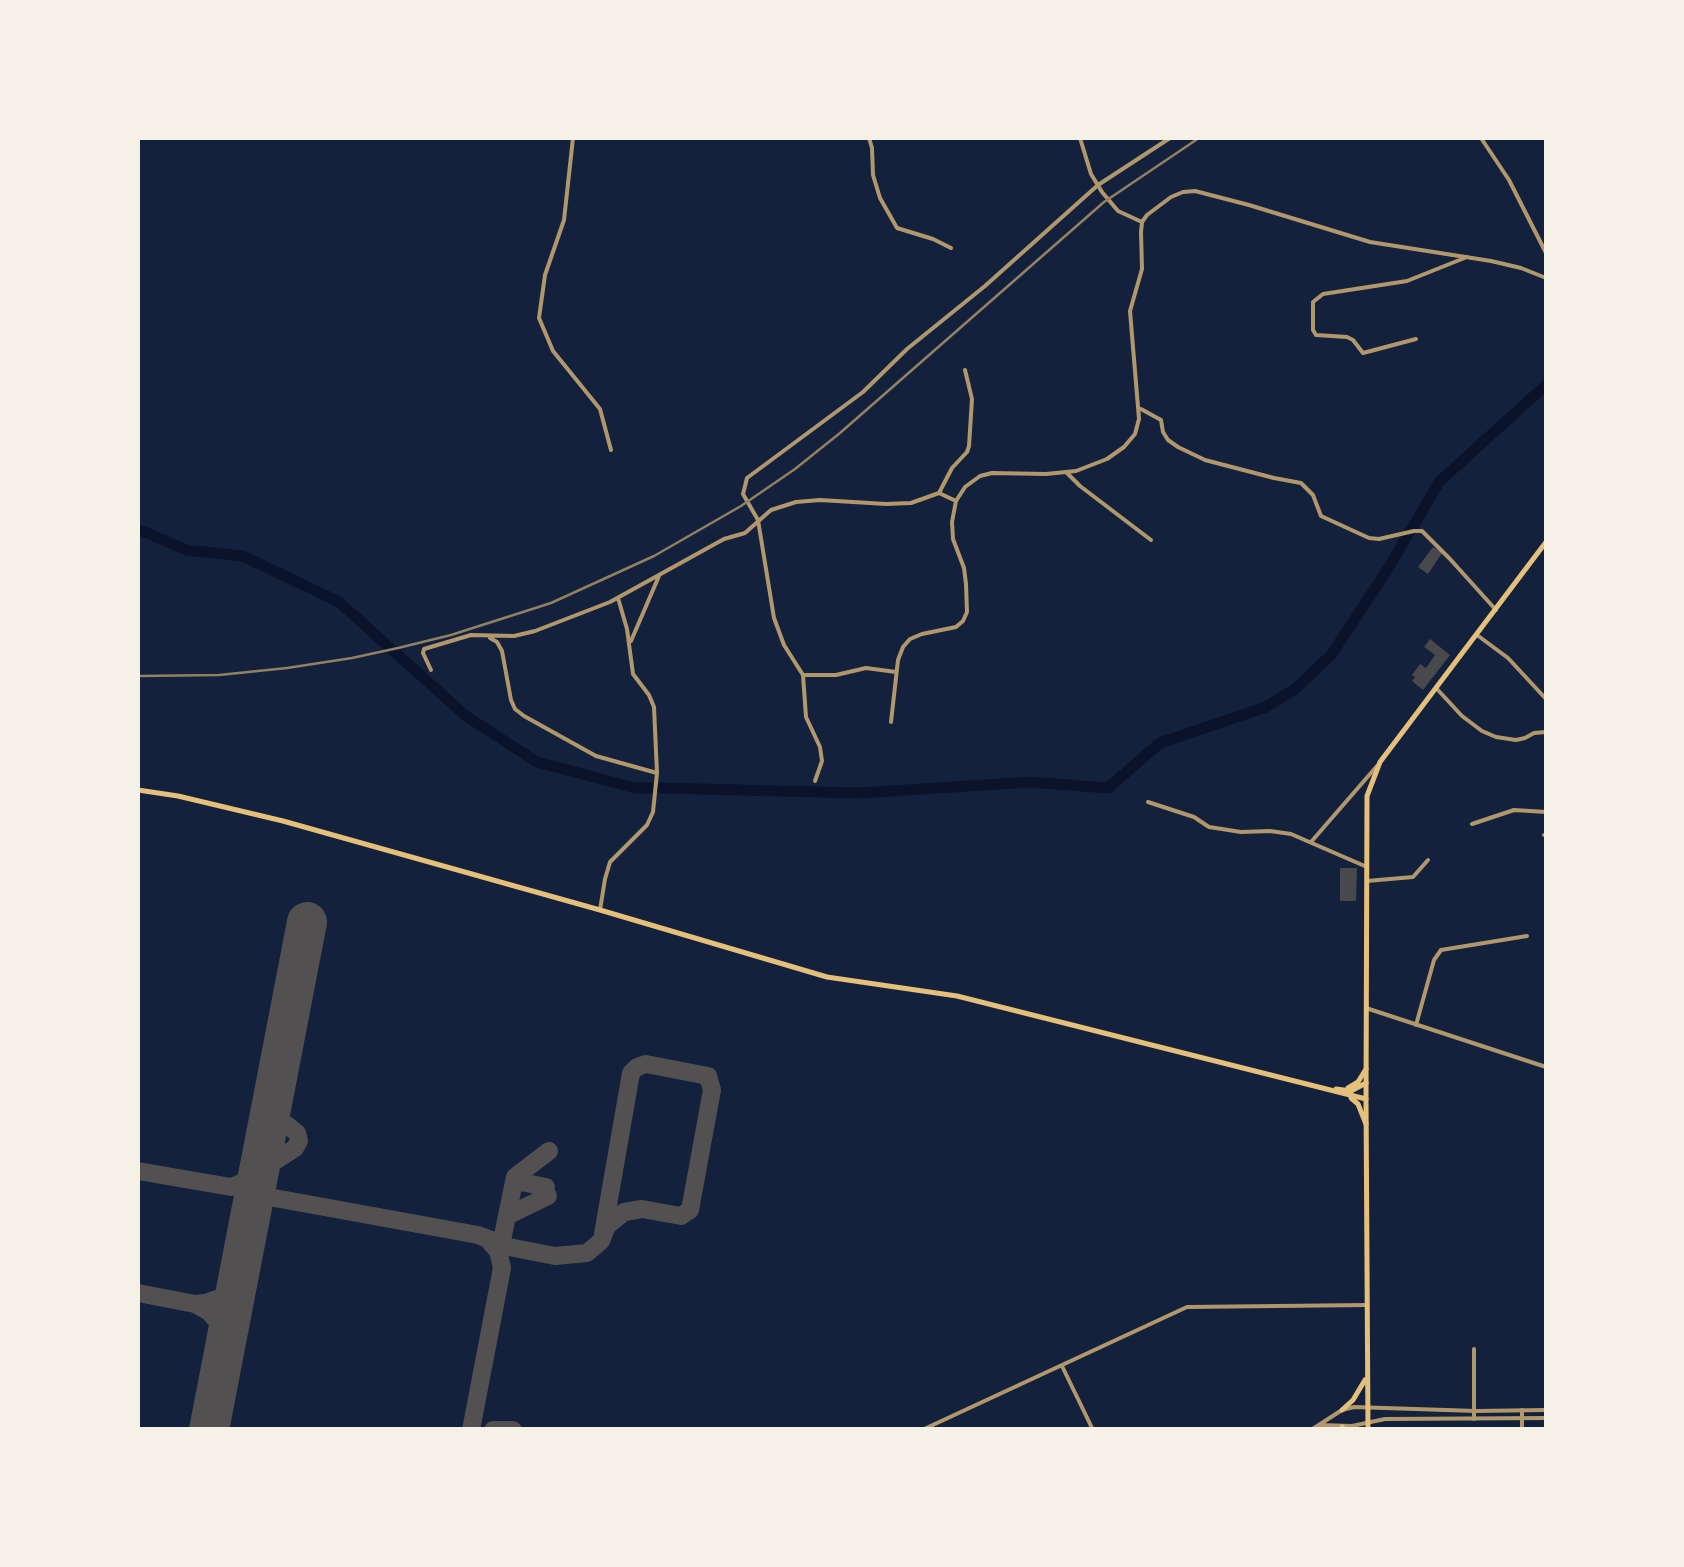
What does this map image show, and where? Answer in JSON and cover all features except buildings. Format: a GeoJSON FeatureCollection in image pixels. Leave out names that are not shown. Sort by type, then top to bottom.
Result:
{"type":"FeatureCollection","features":[{"type":"Feature","properties":{"kind":"main road"},"geometry":{"type":"LineString","coordinates":[[1368,1426],[1367,796],[1380,762],[1546,542]]}},
{"type":"Feature","properties":{"kind":"main road"},"geometry":{"type":"LineString","coordinates":[[138,790],[283,821],[827,977],[957,996],[1366,1099]]}},
{"type":"Feature","properties":{"kind":"main road"},"geometry":{"type":"LineString","coordinates":[[1344,1092],[1366,1070]]}},
{"type":"Feature","properties":{"kind":"main road"},"geometry":{"type":"LineString","coordinates":[[1344,1092],[1366,1083]]}},
{"type":"Feature","properties":{"kind":"main road"},"geometry":{"type":"LineString","coordinates":[[1344,1092],[1358,1104],[1366,1124]]}},
{"type":"Feature","properties":{"kind":"main road"},"geometry":{"type":"LineString","coordinates":[[1342,1410],[1367,1378]]}},
{"type":"Feature","properties":{"kind":"street"},"geometry":{"type":"LineString","coordinates":[[574,138],[564,220],[545,275],[539,318],[553,352],[600,410],[611,450]]}},
{"type":"Feature","properties":{"kind":"street"},"geometry":{"type":"LineString","coordinates":[[868,138],[872,175],[897,228],[952,248]]}},
{"type":"Feature","properties":{"kind":"street"},"geometry":{"type":"LineString","coordinates":[[1080,138],[1098,186],[1118,211],[1142,222]]}},
{"type":"Feature","properties":{"kind":"street"},"geometry":{"type":"LineString","coordinates":[[815,781],[820,771],[818,740],[806,717],[803,675],[784,645],[774,618],[758,520],[743,494],[747,478],[864,392],[908,349],[1098,186],[1170,138]]}},
{"type":"Feature","properties":{"kind":"street"},"geometry":{"type":"LineString","coordinates":[[1481,138],[1509,180],[1546,254]]}},
{"type":"Feature","properties":{"kind":"street"},"geometry":{"type":"LineString","coordinates":[[891,722],[903,647],[922,634],[956,627],[966,612],[964,568],[952,522],[956,502],[965,487],[992,473],[1067,473],[1107,459],[1135,434],[1139,408],[1130,311],[1142,269],[1142,222],[1171,197],[1195,191],[1347,236],[1521,268],[1546,278]]}},
{"type":"Feature","properties":{"kind":"street"},"geometry":{"type":"LineString","coordinates":[[1416,339],[1363,353],[1347,337],[1316,335],[1313,302],[1323,294],[1406,281],[1467,257]]}},
{"type":"Feature","properties":{"kind":"street"},"geometry":{"type":"LineString","coordinates":[[431,670],[422,653],[424,649],[470,635],[514,636],[535,631],[618,598],[724,539],[745,533],[770,510],[820,500],[911,503],[939,493],[969,446],[972,399],[965,370]]}},
{"type":"Feature","properties":{"kind":"street"},"geometry":{"type":"LineString","coordinates":[[1139,408],[1157,416],[1168,440],[1178,447],[1220,464],[1301,483],[1313,495],[1321,516],[1369,538],[1422,531],[1496,610]]}},
{"type":"Feature","properties":{"kind":"street"},"geometry":{"type":"LineString","coordinates":[[1067,473],[1151,540]]}},
{"type":"Feature","properties":{"kind":"street"},"geometry":{"type":"LineString","coordinates":[[939,493],[956,502]]}},
{"type":"Feature","properties":{"kind":"street"},"geometry":{"type":"LineString","coordinates":[[629,645],[660,574]]}},
{"type":"Feature","properties":{"kind":"street"},"geometry":{"type":"LineString","coordinates":[[600,910],[610,862],[653,812],[657,773],[654,707],[633,674],[618,598]]}},
{"type":"Feature","properties":{"kind":"street"},"geometry":{"type":"LineString","coordinates":[[1478,634],[1508,658],[1546,698]]}},
{"type":"Feature","properties":{"kind":"street"},"geometry":{"type":"LineString","coordinates":[[486,635],[502,651],[511,700],[524,716],[596,756],[657,773]]}},
{"type":"Feature","properties":{"kind":"street"},"geometry":{"type":"LineString","coordinates":[[803,675],[836,675],[866,668],[896,672]]}},
{"type":"Feature","properties":{"kind":"street"},"geometry":{"type":"LineString","coordinates":[[1436,689],[1462,716],[1496,737],[1516,740],[1546,732]]}},
{"type":"Feature","properties":{"kind":"street"},"geometry":{"type":"LineString","coordinates":[[1311,842],[1380,762]]}},
{"type":"Feature","properties":{"kind":"street"},"geometry":{"type":"LineString","coordinates":[[1148,802],[1194,817],[1210,828],[1291,834],[1367,867]]}},
{"type":"Feature","properties":{"kind":"street"},"geometry":{"type":"LineString","coordinates":[[1472,824],[1514,810],[1546,810]]}},
{"type":"Feature","properties":{"kind":"street"},"geometry":{"type":"LineString","coordinates":[[1367,880],[1413,878],[1428,860]]}},
{"type":"Feature","properties":{"kind":"street"},"geometry":{"type":"LineString","coordinates":[[1416,1025],[1440,950],[1527,936]]}},
{"type":"Feature","properties":{"kind":"street"},"geometry":{"type":"LineString","coordinates":[[1366,1008],[1546,1067]]}},
{"type":"Feature","properties":{"kind":"street"},"geometry":{"type":"LineString","coordinates":[[922,1430],[1187,1307],[1366,1305]]}},
{"type":"Feature","properties":{"kind":"street"},"geometry":{"type":"LineString","coordinates":[[1474,1349],[1474,1420]]}},
{"type":"Feature","properties":{"kind":"street"},"geometry":{"type":"LineString","coordinates":[[1062,1366],[1092,1430]]}},
{"type":"Feature","properties":{"kind":"street"},"geometry":{"type":"LineString","coordinates":[[1311,1430],[1342,1410],[1354,1407],[1546,1410]]}},
{"type":"Feature","properties":{"kind":"street"},"geometry":{"type":"LineString","coordinates":[[1522,1410],[1522,1430]]}},
{"type":"Feature","properties":{"kind":"street"},"geometry":{"type":"LineString","coordinates":[[1319,1426],[1368,1426],[1384,1419],[1546,1418]]}},
{"type":"Feature","properties":{"kind":"street"},"geometry":{"type":"LineString","coordinates":[[1441,1420],[1441,1430]]}},
{"type":"Feature","properties":{"kind":"waterway"},"geometry":{"type":"LineString","coordinates":[[661,788],[860,793],[1030,782],[1108,788],[1160,743],[1266,707],[1295,689],[1331,655],[1440,481],[1546,385]]}},
{"type":"Feature","properties":{"kind":"waterway"},"geometry":{"type":"LineString","coordinates":[[138,529],[186,550],[243,556],[339,602],[466,716],[537,762],[635,788],[651,788]]}},
{"type":"Feature","properties":{"kind":"taxiway"},"geometry":{"type":"LineString","coordinates":[[252,1205],[269,1197],[478,1235],[509,1247],[555,1256],[587,1253],[601,1241],[607,1226],[624,1212],[642,1209],[681,1216],[690,1210],[712,1090],[708,1076],[646,1064],[631,1073],[603,1234]]}},
{"type":"Feature","properties":{"kind":"taxiway"},"geometry":{"type":"LineString","coordinates":[[257,1180],[266,1167],[295,1148],[299,1141],[297,1133],[287,1125],[267,1128]]}},
{"type":"Feature","properties":{"kind":"taxiway"},"geometry":{"type":"LineString","coordinates":[[501,1245],[515,1177],[549,1151]]}},
{"type":"Feature","properties":{"kind":"taxiway"},"geometry":{"type":"LineString","coordinates":[[138,1171],[231,1187],[246,1181],[259,1169]]}},
{"type":"Feature","properties":{"kind":"taxiway"},"geometry":{"type":"LineString","coordinates":[[513,1186],[521,1182],[546,1187]]}},
{"type":"Feature","properties":{"kind":"taxiway"},"geometry":{"type":"LineString","coordinates":[[507,1216],[548,1196]]}},
{"type":"Feature","properties":{"kind":"taxiway"},"geometry":{"type":"LineString","coordinates":[[471,1430],[502,1268],[498,1251],[490,1242]]}},
{"type":"Feature","properties":{"kind":"taxiway"},"geometry":{"type":"LineString","coordinates":[[138,1293],[205,1303],[223,1297],[238,1281]]}},
{"type":"Feature","properties":{"kind":"taxiway"},"geometry":{"type":"LineString","coordinates":[[195,1304],[219,1323],[226,1345]]}},
{"type":"Feature","properties":{"kind":"taxiway"},"geometry":{"type":"LineString","coordinates":[[493,1430],[513,1430]]}},
{"type":"Feature","properties":{"kind":"runway"},"geometry":{"type":"LineString","coordinates":[[209,1430],[307,922]]}},
{"type":"Feature","properties":{"kind":"railway"},"geometry":{"type":"LineString","coordinates":[[138,676],[219,675],[287,668],[398,648],[551,603],[654,556],[741,506],[795,469],[1104,202],[1199,138]]}}]}
